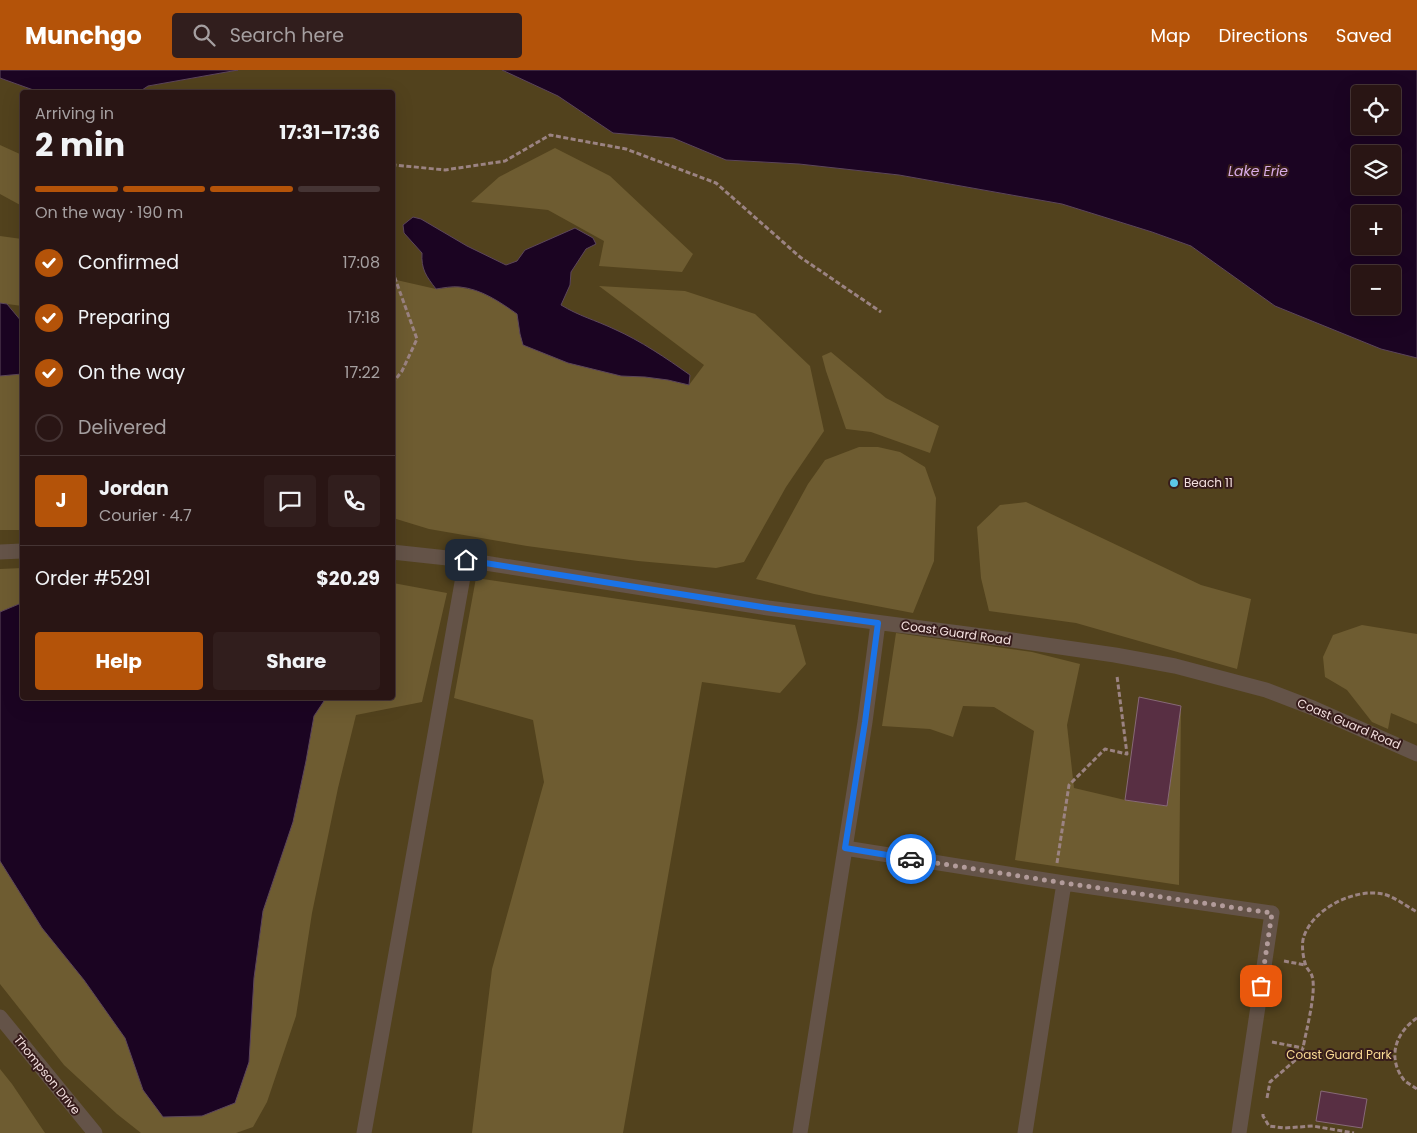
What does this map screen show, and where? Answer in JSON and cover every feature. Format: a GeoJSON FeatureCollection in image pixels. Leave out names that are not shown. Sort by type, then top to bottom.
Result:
{"type":"FeatureCollection","features":[{"type":"Feature","properties":{"kind":"street"},"geometry":{"type":"LineString","coordinates":[[0,552],[20,551]]}},
{"type":"Feature","properties":{"kind":"street","name":"Coast Guard Road"},"geometry":{"type":"LineString","coordinates":[[395,552],[466,560],[768,608],[1115,655],[1175,666],[1266,690],[1313,708],[1417,754]]}},
{"type":"Feature","properties":{"kind":"street"},"geometry":{"type":"LineString","coordinates":[[364,1133],[466,560]]}},
{"type":"Feature","properties":{"kind":"street"},"geometry":{"type":"LineString","coordinates":[[800,1133],[865,722],[878,623]]}},
{"type":"Feature","properties":{"kind":"street"},"geometry":{"type":"LineString","coordinates":[[845,848],[1272,913],[1239,1133]]}},
{"type":"Feature","properties":{"kind":"street"},"geometry":{"type":"LineString","coordinates":[[1026,1133],[1059,882]]}},
{"type":"Feature","properties":{"kind":"street","name":"Thompson Drive"},"geometry":{"type":"LineString","coordinates":[[0,1017],[95,1133]]}},
{"type":"Feature","properties":{"kind":"path"},"geometry":{"type":"LineString","coordinates":[[395,166],[445,170],[505,161],[550,135],[626,149],[716,183],[800,257],[881,312]]}},
{"type":"Feature","properties":{"kind":"path"},"geometry":{"type":"LineString","coordinates":[[395,279],[416,339],[402,371],[395,380]]}},
{"type":"Feature","properties":{"kind":"path"},"geometry":{"type":"LineString","coordinates":[[1059,882],[1069,785],[1105,749],[1126,754],[1115,655]]}},
{"type":"Feature","properties":{"kind":"path"},"geometry":{"type":"LineString","coordinates":[[1266,1099],[1270,1082],[1299,1057],[1303,1048],[1314,989],[1312,977],[1305,965],[1303,952],[1303,937],[1311,924],[1324,910],[1346,898],[1370,893],[1384,894],[1417,912]]}},
{"type":"Feature","properties":{"kind":"path"},"geometry":{"type":"LineString","coordinates":[[1282,960],[1305,965]]}},
{"type":"Feature","properties":{"kind":"path"},"geometry":{"type":"LineString","coordinates":[[1417,1018],[1403,1030],[1395,1046],[1396,1066],[1405,1081],[1417,1089]]}},
{"type":"Feature","properties":{"kind":"path"},"geometry":{"type":"LineString","coordinates":[[1268,1042],[1303,1048]]}},
{"type":"Feature","properties":{"kind":"path"},"geometry":{"type":"LineString","coordinates":[[1265,1108],[1263,1116],[1269,1126],[1284,1128],[1313,1126],[1354,1133]]}},
{"type":"Feature","properties":{"kind":"green space","name":"Coast Guard Park"},"geometry":{"type":"Polygon","coordinates":[[[238,70],[502,70],[558,96],[613,133],[673,138],[726,160],[799,164],[899,175],[1062,204],[1152,232],[1191,246],[1275,306],[1381,349],[1417,358],[1417,1133],[0,1133],[0,78],[33,90],[20,90],[20,700],[395,700],[395,90],[142,90],[148,86],[238,70]]]}},
{"type":"Feature","properties":{"kind":"shaded area"},"geometry":{"type":"Polygon","coordinates":[[[0,145],[20,154],[20,205],[0,194],[0,145]]]}},
{"type":"Feature","properties":{"kind":"shaded area"},"geometry":{"type":"Polygon","coordinates":[[[555,148],[610,176],[693,254],[682,272],[599,266],[604,241],[548,210],[471,202],[499,177],[555,148]]]}},
{"type":"Feature","properties":{"kind":"shaded area"},"geometry":{"type":"Polygon","coordinates":[[[0,236],[20,239],[20,306],[0,303],[0,236]]]}},
{"type":"Feature","properties":{"kind":"shaded area"},"geometry":{"type":"Polygon","coordinates":[[[395,280],[436,289],[458,287],[478,291],[502,303],[517,314],[520,334],[596,369],[621,376],[668,380],[689,385],[704,365],[599,286],[685,291],[755,314],[810,366],[824,431],[786,487],[744,562],[716,568],[638,561],[527,546],[429,529],[395,519],[395,280]]]}},
{"type":"Feature","properties":{"kind":"shaded area"},"geometry":{"type":"Polygon","coordinates":[[[831,352],[886,398],[939,426],[930,453],[871,432],[846,429],[822,356],[831,352]]]}},
{"type":"Feature","properties":{"kind":"shaded area"},"geometry":{"type":"Polygon","coordinates":[[[20,374],[20,530],[0,530],[0,376],[20,374]]]}},
{"type":"Feature","properties":{"kind":"shaded area"},"geometry":{"type":"Polygon","coordinates":[[[859,447],[878,447],[900,452],[925,467],[936,498],[934,561],[913,613],[814,594],[756,579],[808,484],[825,460],[859,447]]]}},
{"type":"Feature","properties":{"kind":"shaded area"},"geometry":{"type":"Polygon","coordinates":[[[1026,502],[1201,585],[1251,599],[1237,669],[1076,623],[989,611],[981,578],[977,527],[1000,505],[1026,502]]]}},
{"type":"Feature","properties":{"kind":"shaded area"},"geometry":{"type":"Polygon","coordinates":[[[20,568],[20,604],[0,612],[0,569],[20,568]]]}},
{"type":"Feature","properties":{"kind":"shaded area"},"geometry":{"type":"Polygon","coordinates":[[[476,578],[795,625],[806,664],[780,693],[702,682],[623,1133],[472,1133],[492,969],[544,782],[533,720],[454,698],[476,578]]]}},
{"type":"Feature","properties":{"kind":"shaded area"},"geometry":{"type":"Polygon","coordinates":[[[395,583],[447,593],[422,702],[356,715],[338,788],[312,913],[296,1016],[267,1102],[253,1127],[236,1133],[141,1133],[117,1114],[64,1065],[0,984],[0,861],[42,928],[84,980],[125,1038],[143,1090],[254,978],[263,911],[293,822],[314,716],[325,700],[395,700],[395,583]]]}},
{"type":"Feature","properties":{"kind":"shaded area"},"geometry":{"type":"Polygon","coordinates":[[[1362,625],[1417,634],[1417,724],[1391,713],[1388,729],[1372,722],[1347,690],[1325,677],[1323,657],[1333,635],[1362,625]]]}},
{"type":"Feature","properties":{"kind":"shaded area"},"geometry":{"type":"Polygon","coordinates":[[[896,633],[1032,652],[1080,664],[1067,725],[1074,788],[1125,800],[1167,806],[1181,706],[1179,885],[1015,860],[1034,731],[994,707],[963,706],[953,737],[930,729],[882,726],[896,633]]]}},
{"type":"Feature","properties":{"kind":"shaded area"},"geometry":{"type":"Polygon","coordinates":[[[0,1069],[12,1084],[45,1133],[0,1133],[0,1069]]]}},
{"type":"Feature","properties":{"kind":"water"},"geometry":{"type":"Polygon","coordinates":[[[0,70],[238,70],[148,86],[142,90],[33,90],[0,78],[0,70]]]}},
{"type":"Feature","properties":{"kind":"water","name":"Lake Erie"},"geometry":{"type":"Polygon","coordinates":[[[502,70],[1417,70],[1417,358],[1381,349],[1275,306],[1191,246],[1062,204],[899,175],[799,164],[726,160],[673,138],[613,133],[558,96],[502,70]]]}},
{"type":"Feature","properties":{"kind":"water"},"geometry":{"type":"Polygon","coordinates":[[[413,217],[421,219],[467,246],[506,265],[517,261],[525,250],[575,228],[593,238],[596,244],[586,249],[571,272],[570,285],[561,305],[624,334],[653,350],[690,375],[689,385],[668,380],[621,376],[568,363],[523,345],[517,314],[504,305],[483,293],[468,288],[436,289],[425,272],[422,264],[422,253],[404,233],[403,225],[413,217]]]}},
{"type":"Feature","properties":{"kind":"water"},"geometry":{"type":"Polygon","coordinates":[[[0,303],[7,304],[20,320],[20,374],[0,376],[0,303]]]}},
{"type":"Feature","properties":{"kind":"water"},"geometry":{"type":"Polygon","coordinates":[[[20,604],[20,700],[325,700],[314,716],[293,822],[263,911],[254,978],[249,1062],[235,1103],[202,1116],[163,1117],[143,1090],[125,1038],[84,980],[42,928],[0,861],[0,612],[20,604]]]}},
{"type":"Feature","properties":{"kind":"building"},"geometry":{"type":"Polygon","coordinates":[[[1139,697],[1181,706],[1167,806],[1125,800],[1139,697]]]}},
{"type":"Feature","properties":{"kind":"building"},"geometry":{"type":"Polygon","coordinates":[[[1321,1091],[1367,1099],[1362,1128],[1316,1121],[1321,1091]]]}},
{"type":"Feature","properties":{"kind":"way so far"},"geometry":{"type":"LineString","coordinates":[[911,859],[1272,913],[1261,986]]}},
{"type":"Feature","properties":{"kind":"place","name":"Beach 11"},"geometry":{"type":"Point","coordinates":[1174,483]}},
{"type":"Feature","properties":{"kind":"route"},"geometry":{"type":"LineString","coordinates":[[466,560],[768,608],[878,623],[865,722],[845,848],[911,859]]}}]}
